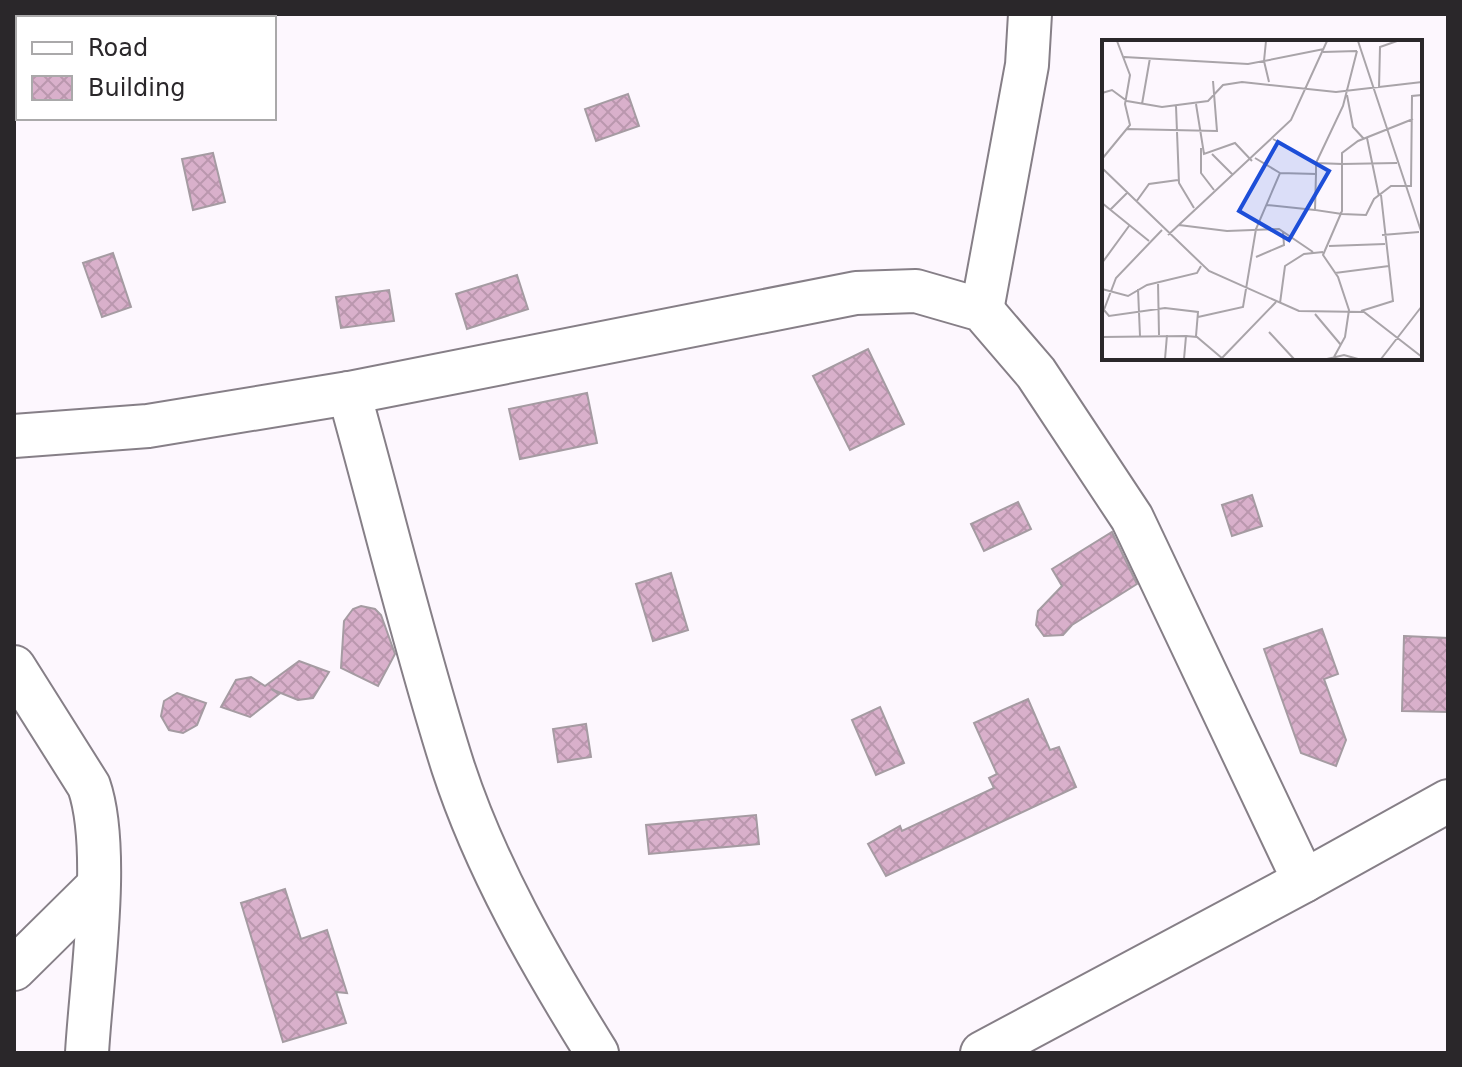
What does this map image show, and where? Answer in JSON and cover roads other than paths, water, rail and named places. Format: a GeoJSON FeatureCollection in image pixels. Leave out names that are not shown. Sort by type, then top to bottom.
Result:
{"type":"FeatureCollection","features":[{"type":"Feature","properties":{"kind":"street"},"geometry":{"type":"LineString","coordinates":[[982,310],[1027,65],[1030,14]]}},
{"type":"Feature","properties":{"kind":"street"},"geometry":{"type":"LineString","coordinates":[[14,436],[148,426],[349,393],[856,293],[916,291],[982,310],[1036,373],[1132,518],[1304,881]]}},
{"type":"Feature","properties":{"kind":"street"},"geometry":{"type":"LineString","coordinates":[[349,393],[454,768],[495,872],[552,980],[597,1053]]}},
{"type":"Feature","properties":{"kind":"street"},"geometry":{"type":"LineString","coordinates":[[14,667],[89,786],[96,821],[97,887],[87,1053]]}},
{"type":"Feature","properties":{"kind":"street"},"geometry":{"type":"LineString","coordinates":[[982,1053],[1448,801]]}},
{"type":"Feature","properties":{"kind":"street"},"geometry":{"type":"LineString","coordinates":[[14,969],[97,887]]}}]}
